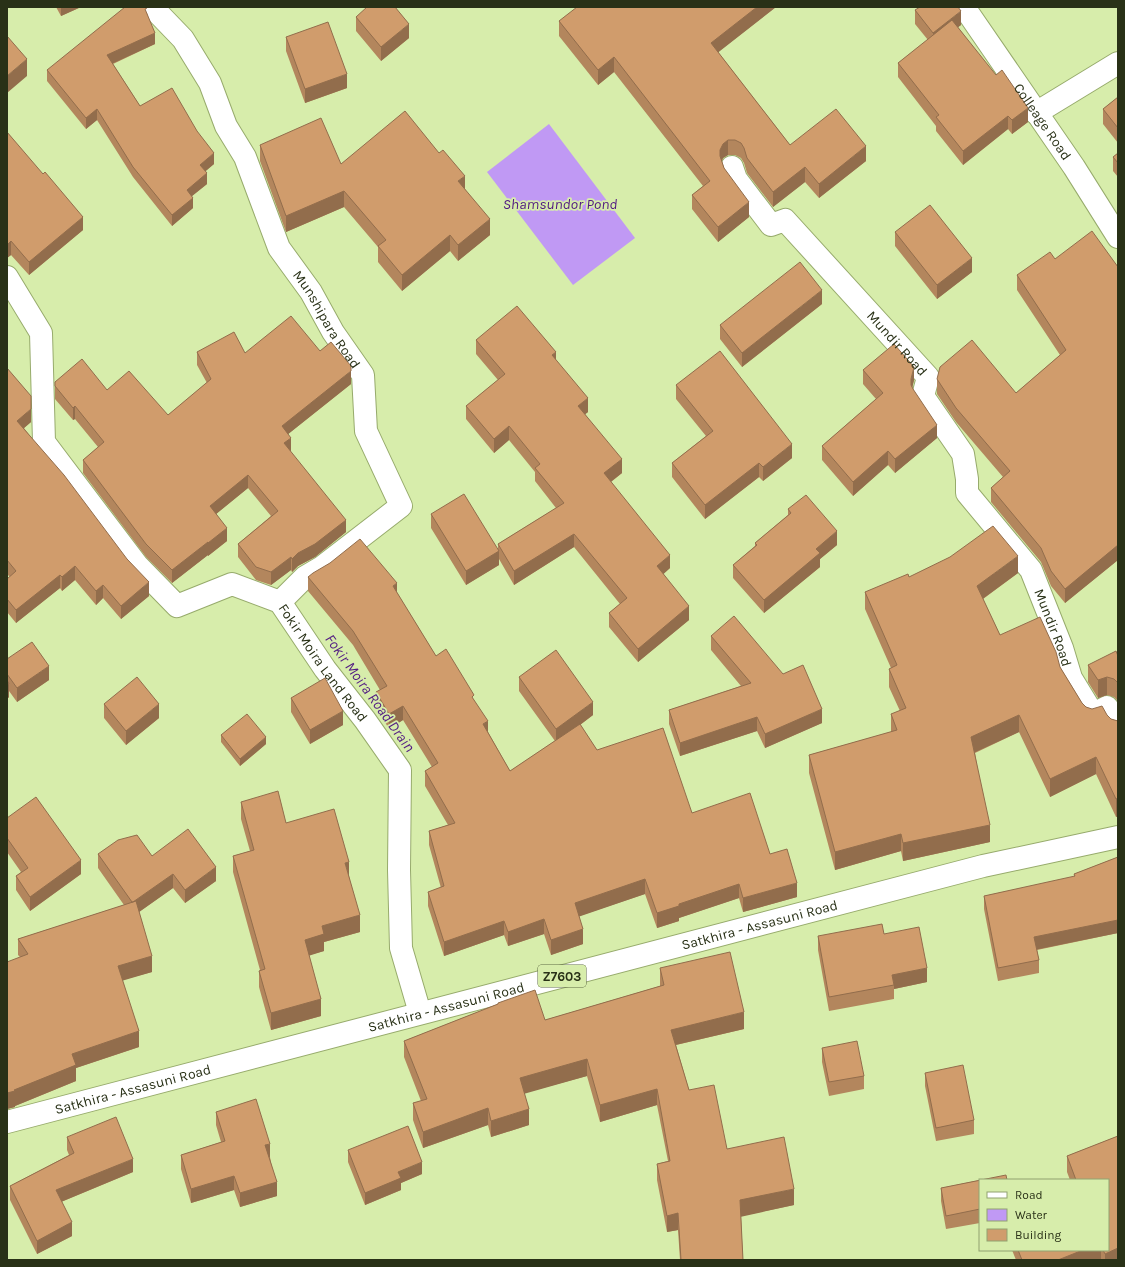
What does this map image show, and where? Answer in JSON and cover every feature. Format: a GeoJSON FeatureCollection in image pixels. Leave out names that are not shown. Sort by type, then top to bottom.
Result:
{"type":"FeatureCollection","features":[{"type":"Feature","properties":{"kind":"street","name":"Munshipara Road"},"geometry":{"type":"LineString","coordinates":[[155,7],[156,12],[183,39],[210,83],[226,126],[245,157],[279,248],[311,292],[333,332],[363,375],[366,431],[401,506],[322,567],[305,577],[280,602]]}},
{"type":"Feature","properties":{"kind":"street","name":"Colleage Road"},"geometry":{"type":"LineString","coordinates":[[964,7],[1074,167],[1118,237]]}},
{"type":"Feature","properties":{"kind":"street"},"geometry":{"type":"LineString","coordinates":[[1036,113],[1118,64]]}},
{"type":"Feature","properties":{"kind":"street","name":"Mundir Road"},"geometry":{"type":"LineString","coordinates":[[732,167],[736,179],[771,226],[785,220],[928,377],[923,396],[962,454],[968,479],[968,493],[1031,570],[1062,648],[1071,678],[1093,714],[1107,707],[1118,726]]}},
{"type":"Feature","properties":{"kind":"street","name":"Fokir Moira Land Road"},"geometry":{"type":"LineString","coordinates":[[7,278],[41,333],[44,442],[137,565],[177,606],[232,584],[280,602],[325,669],[365,720],[400,770],[399,870],[401,948],[420,1013]]}},
{"type":"Feature","properties":{"kind":"street","name":"Satkhira - Assasuni Road"},"geometry":{"type":"LineString","coordinates":[[7,1122],[983,866],[1118,837]]}},
{"type":"Feature","properties":{"kind":"water","name":"Shamsundor Pond"},"geometry":{"type":"Polygon","coordinates":[[[549,124],[635,238],[573,285],[487,172],[549,124]]]}},
{"type":"Feature","properties":{"kind":"building"},"geometry":{"type":"Polygon","coordinates":[[[125,7],[146,7],[147,8],[145,9],[155,33],[107,55],[140,106],[172,88],[197,131],[214,153],[200,165],[207,173],[187,190],[193,198],[172,215],[133,167],[97,109],[86,118],[47,70],[125,7]]]}},
{"type":"Feature","properties":{"kind":"building"},"geometry":{"type":"Polygon","coordinates":[[[367,7],[395,7],[409,24],[381,47],[356,17],[367,7]]]}},
{"type":"Feature","properties":{"kind":"building"},"geometry":{"type":"Polygon","coordinates":[[[577,7],[757,7],[711,43],[790,145],[836,109],[866,146],[819,184],[805,167],[773,192],[747,158],[741,143],[735,140],[728,140],[723,144],[720,150],[720,156],[724,168],[749,202],[718,227],[692,195],[710,181],[614,57],[598,70],[559,21],[577,7]]]}},
{"type":"Feature","properties":{"kind":"building"},"geometry":{"type":"Polygon","coordinates":[[[920,7],[958,7],[961,11],[933,33],[915,10],[920,7]]]}},
{"type":"Feature","properties":{"kind":"building"},"geometry":{"type":"Polygon","coordinates":[[[952,20],[996,75],[1002,70],[1028,108],[1012,120],[1008,116],[963,151],[936,117],[939,115],[898,63],[952,20]]]}},
{"type":"Feature","properties":{"kind":"building"},"geometry":{"type":"Polygon","coordinates":[[[328,22],[347,74],[305,89],[286,37],[328,22]]]}},
{"type":"Feature","properties":{"kind":"building"},"geometry":{"type":"Polygon","coordinates":[[[7,36],[27,59],[7,76],[7,36]]]}},
{"type":"Feature","properties":{"kind":"building"},"geometry":{"type":"Polygon","coordinates":[[[1118,97],[1118,128],[1103,109],[1118,97]]]}},
{"type":"Feature","properties":{"kind":"building"},"geometry":{"type":"Polygon","coordinates":[[[405,111],[439,153],[443,150],[465,176],[458,181],[490,219],[458,245],[450,235],[402,275],[378,246],[386,240],[344,191],[286,216],[260,145],[321,118],[341,164],[405,111]]]}},
{"type":"Feature","properties":{"kind":"building"},"geometry":{"type":"Polygon","coordinates":[[[7,132],[43,174],[45,172],[83,217],[29,262],[11,241],[7,245],[7,132]]]}},
{"type":"Feature","properties":{"kind":"building"},"geometry":{"type":"Polygon","coordinates":[[[1118,153],[1118,163],[1113,157],[1118,153]]]}},
{"type":"Feature","properties":{"kind":"building"},"geometry":{"type":"Polygon","coordinates":[[[930,205],[972,258],[937,285],[895,232],[930,205]]]}},
{"type":"Feature","properties":{"kind":"building"},"geometry":{"type":"Polygon","coordinates":[[[1092,231],[1118,267],[1118,545],[1065,589],[1051,571],[1041,548],[991,488],[1010,471],[956,408],[937,379],[940,367],[972,340],[1016,393],[1066,350],[1017,275],[1050,252],[1055,259],[1092,231]]]}},
{"type":"Feature","properties":{"kind":"building"},"geometry":{"type":"Polygon","coordinates":[[[800,262],[822,290],[742,353],[720,325],[800,262]]]}},
{"type":"Feature","properties":{"kind":"building"},"geometry":{"type":"Polygon","coordinates":[[[517,306],[556,352],[552,355],[588,398],[578,406],[622,459],[604,473],[670,555],[657,566],[689,606],[638,649],[609,613],[627,598],[574,534],[514,571],[498,544],[564,503],[535,468],[540,464],[509,426],[494,439],[466,406],[505,374],[476,340],[517,306]]]}},
{"type":"Feature","properties":{"kind":"building"},"geometry":{"type":"Polygon","coordinates":[[[291,316],[320,351],[331,342],[351,366],[351,371],[282,426],[291,438],[284,443],[346,520],[315,544],[298,553],[292,559],[291,557],[271,572],[256,567],[238,544],[278,511],[248,475],[210,506],[227,528],[172,570],[146,544],[83,460],[104,442],[75,406],[73,408],[55,386],[55,382],[82,359],[107,390],[129,371],[168,415],[211,379],[197,352],[234,332],[245,353],[291,316]]]}},
{"type":"Feature","properties":{"kind":"building"},"geometry":{"type":"Polygon","coordinates":[[[894,344],[914,367],[911,385],[937,425],[895,459],[888,451],[853,482],[822,446],[883,393],[863,370],[894,344]]]}},
{"type":"Feature","properties":{"kind":"building"},"geometry":{"type":"Polygon","coordinates":[[[720,351],[792,444],[763,467],[759,463],[705,505],[672,463],[713,431],[676,385],[720,351]]]}},
{"type":"Feature","properties":{"kind":"building"},"geometry":{"type":"Polygon","coordinates":[[[7,368],[31,396],[31,409],[17,421],[64,475],[127,559],[149,582],[121,606],[103,585],[96,591],[75,566],[62,577],[60,575],[16,610],[7,599],[7,579],[16,571],[7,560],[7,368]]]}},
{"type":"Feature","properties":{"kind":"building"},"geometry":{"type":"Polygon","coordinates":[[[464,494],[499,551],[466,571],[431,514],[464,494]]]}},
{"type":"Feature","properties":{"kind":"building"},"geometry":{"type":"Polygon","coordinates":[[[806,495],[837,531],[816,549],[820,553],[764,600],[733,565],[757,545],[755,543],[791,513],[788,509],[806,495]]]}},
{"type":"Feature","properties":{"kind":"building"},"geometry":{"type":"Polygon","coordinates":[[[993,526],[1018,556],[977,586],[1000,635],[1040,617],[1056,652],[1060,667],[1082,703],[1086,707],[1092,709],[1102,706],[1111,719],[1118,721],[1118,798],[1116,799],[1096,757],[1050,779],[1019,715],[971,737],[990,825],[903,843],[901,834],[835,852],[809,755],[897,730],[891,714],[906,708],[889,669],[897,665],[865,592],[908,574],[909,577],[950,557],[993,526]]]}},
{"type":"Feature","properties":{"kind":"building"},"geometry":{"type":"Polygon","coordinates":[[[360,539],[397,583],[393,586],[436,656],[446,649],[474,695],[472,697],[488,721],[483,724],[510,771],[580,724],[597,750],[663,728],[692,813],[750,793],[770,854],[787,849],[797,883],[743,898],[739,884],[657,913],[645,879],[575,903],[583,929],[551,940],[544,919],[508,932],[504,921],[444,942],[428,892],[444,886],[429,831],[455,823],[425,771],[438,763],[403,706],[389,714],[376,692],[387,686],[353,631],[308,577],[330,563],[360,539]]]}},
{"type":"Feature","properties":{"kind":"building"},"geometry":{"type":"Polygon","coordinates":[[[734,616],[783,674],[803,665],[822,709],[765,734],[757,717],[680,743],[669,710],[751,683],[711,636],[734,616]]]}},
{"type":"Feature","properties":{"kind":"building"},"geometry":{"type":"Polygon","coordinates":[[[32,642],[49,666],[17,688],[7,674],[7,659],[32,642]]]}},
{"type":"Feature","properties":{"kind":"building"},"geometry":{"type":"Polygon","coordinates":[[[556,650],[593,702],[556,729],[519,677],[556,650]]]}},
{"type":"Feature","properties":{"kind":"building"},"geometry":{"type":"Polygon","coordinates":[[[1116,651],[1118,656],[1118,683],[1114,679],[1107,677],[1098,680],[1088,665],[1116,651]]]}},
{"type":"Feature","properties":{"kind":"building"},"geometry":{"type":"Polygon","coordinates":[[[137,677],[159,704],[126,731],[104,704],[137,677]]]}},
{"type":"Feature","properties":{"kind":"building"},"geometry":{"type":"Polygon","coordinates":[[[325,678],[343,711],[310,730],[291,698],[325,678]]]}},
{"type":"Feature","properties":{"kind":"building"},"geometry":{"type":"Polygon","coordinates":[[[247,714],[266,737],[240,759],[221,735],[247,714]]]}},
{"type":"Feature","properties":{"kind":"building"},"geometry":{"type":"Polygon","coordinates":[[[278,791],[286,823],[334,809],[349,862],[345,863],[360,915],[322,926],[324,934],[305,940],[321,999],[271,1013],[259,971],[265,969],[233,856],[254,850],[241,802],[278,791]]]}},
{"type":"Feature","properties":{"kind":"building"},"geometry":{"type":"Polygon","coordinates":[[[36,797],[81,860],[30,897],[16,876],[28,868],[7,838],[7,818],[36,797]]]}},
{"type":"Feature","properties":{"kind":"building"},"geometry":{"type":"Polygon","coordinates":[[[188,829],[216,867],[185,890],[173,874],[132,902],[98,854],[118,840],[137,835],[152,856],[188,829]]]}},
{"type":"Feature","properties":{"kind":"building"},"geometry":{"type":"Polygon","coordinates":[[[1118,857],[1118,920],[1034,937],[1039,960],[998,968],[984,896],[1075,876],[1074,874],[1118,857]]]}},
{"type":"Feature","properties":{"kind":"building"},"geometry":{"type":"Polygon","coordinates":[[[136,901],[152,956],[118,966],[139,1031],[72,1054],[76,1065],[7,1093],[7,962],[28,954],[18,939],[136,901]]]}},
{"type":"Feature","properties":{"kind":"building"},"geometry":{"type":"Polygon","coordinates":[[[882,924],[884,934],[919,927],[927,968],[892,975],[894,985],[829,997],[818,936],[882,924]]]}},
{"type":"Feature","properties":{"kind":"building"},"geometry":{"type":"Polygon","coordinates":[[[730,952],[744,1012],[671,1030],[689,1090],[714,1085],[727,1149],[784,1137],[794,1189],[740,1200],[743,1260],[681,1260],[678,1213],[667,1216],[657,1164],[670,1161],[657,1089],[600,1105],[587,1059],[520,1078],[529,1109],[491,1121],[488,1108],[423,1132],[413,1103],[427,1099],[404,1041],[498,1003],[535,990],[545,1020],[664,985],[660,968],[730,952]]]}},
{"type":"Feature","properties":{"kind":"building"},"geometry":{"type":"Polygon","coordinates":[[[857,1041],[864,1076],[829,1082],[822,1048],[857,1041]]]}},
{"type":"Feature","properties":{"kind":"building"},"geometry":{"type":"Polygon","coordinates":[[[963,1065],[974,1120],[936,1128],[925,1073],[963,1065]]]}},
{"type":"Feature","properties":{"kind":"building"},"geometry":{"type":"Polygon","coordinates":[[[256,1099],[270,1144],[265,1145],[277,1182],[240,1193],[234,1176],[191,1189],[181,1155],[225,1141],[216,1112],[256,1099]]]}},
{"type":"Feature","properties":{"kind":"building"},"geometry":{"type":"Polygon","coordinates":[[[116,1117],[133,1159],[56,1190],[72,1222],[37,1241],[10,1186],[74,1153],[67,1137],[116,1117]]]}},
{"type":"Feature","properties":{"kind":"building"},"geometry":{"type":"Polygon","coordinates":[[[408,1126],[422,1162],[398,1172],[401,1178],[365,1193],[348,1150],[408,1126]]]}},
{"type":"Feature","properties":{"kind":"building"},"geometry":{"type":"Polygon","coordinates":[[[1118,1136],[1118,1248],[1105,1254],[1104,1251],[1109,1251],[1109,1179],[1076,1179],[1067,1156],[1118,1136]]]}},
{"type":"Feature","properties":{"kind":"building"},"geometry":{"type":"Polygon","coordinates":[[[1006,1175],[1007,1179],[986,1179],[1006,1175]]]}},
{"type":"Feature","properties":{"kind":"building"},"geometry":{"type":"Polygon","coordinates":[[[979,1180],[979,1209],[946,1216],[941,1188],[979,1180]]]}},
{"type":"Feature","properties":{"kind":"building"},"geometry":{"type":"Polygon","coordinates":[[[1018,1251],[1080,1251],[1058,1260],[1022,1260],[1018,1251]]]}},
{"type":"Feature","properties":{"kind":"water label","name":"Fokir Moira Road Drain"},"geometry":{"type":"Point","coordinates":[370,693]}}]}
